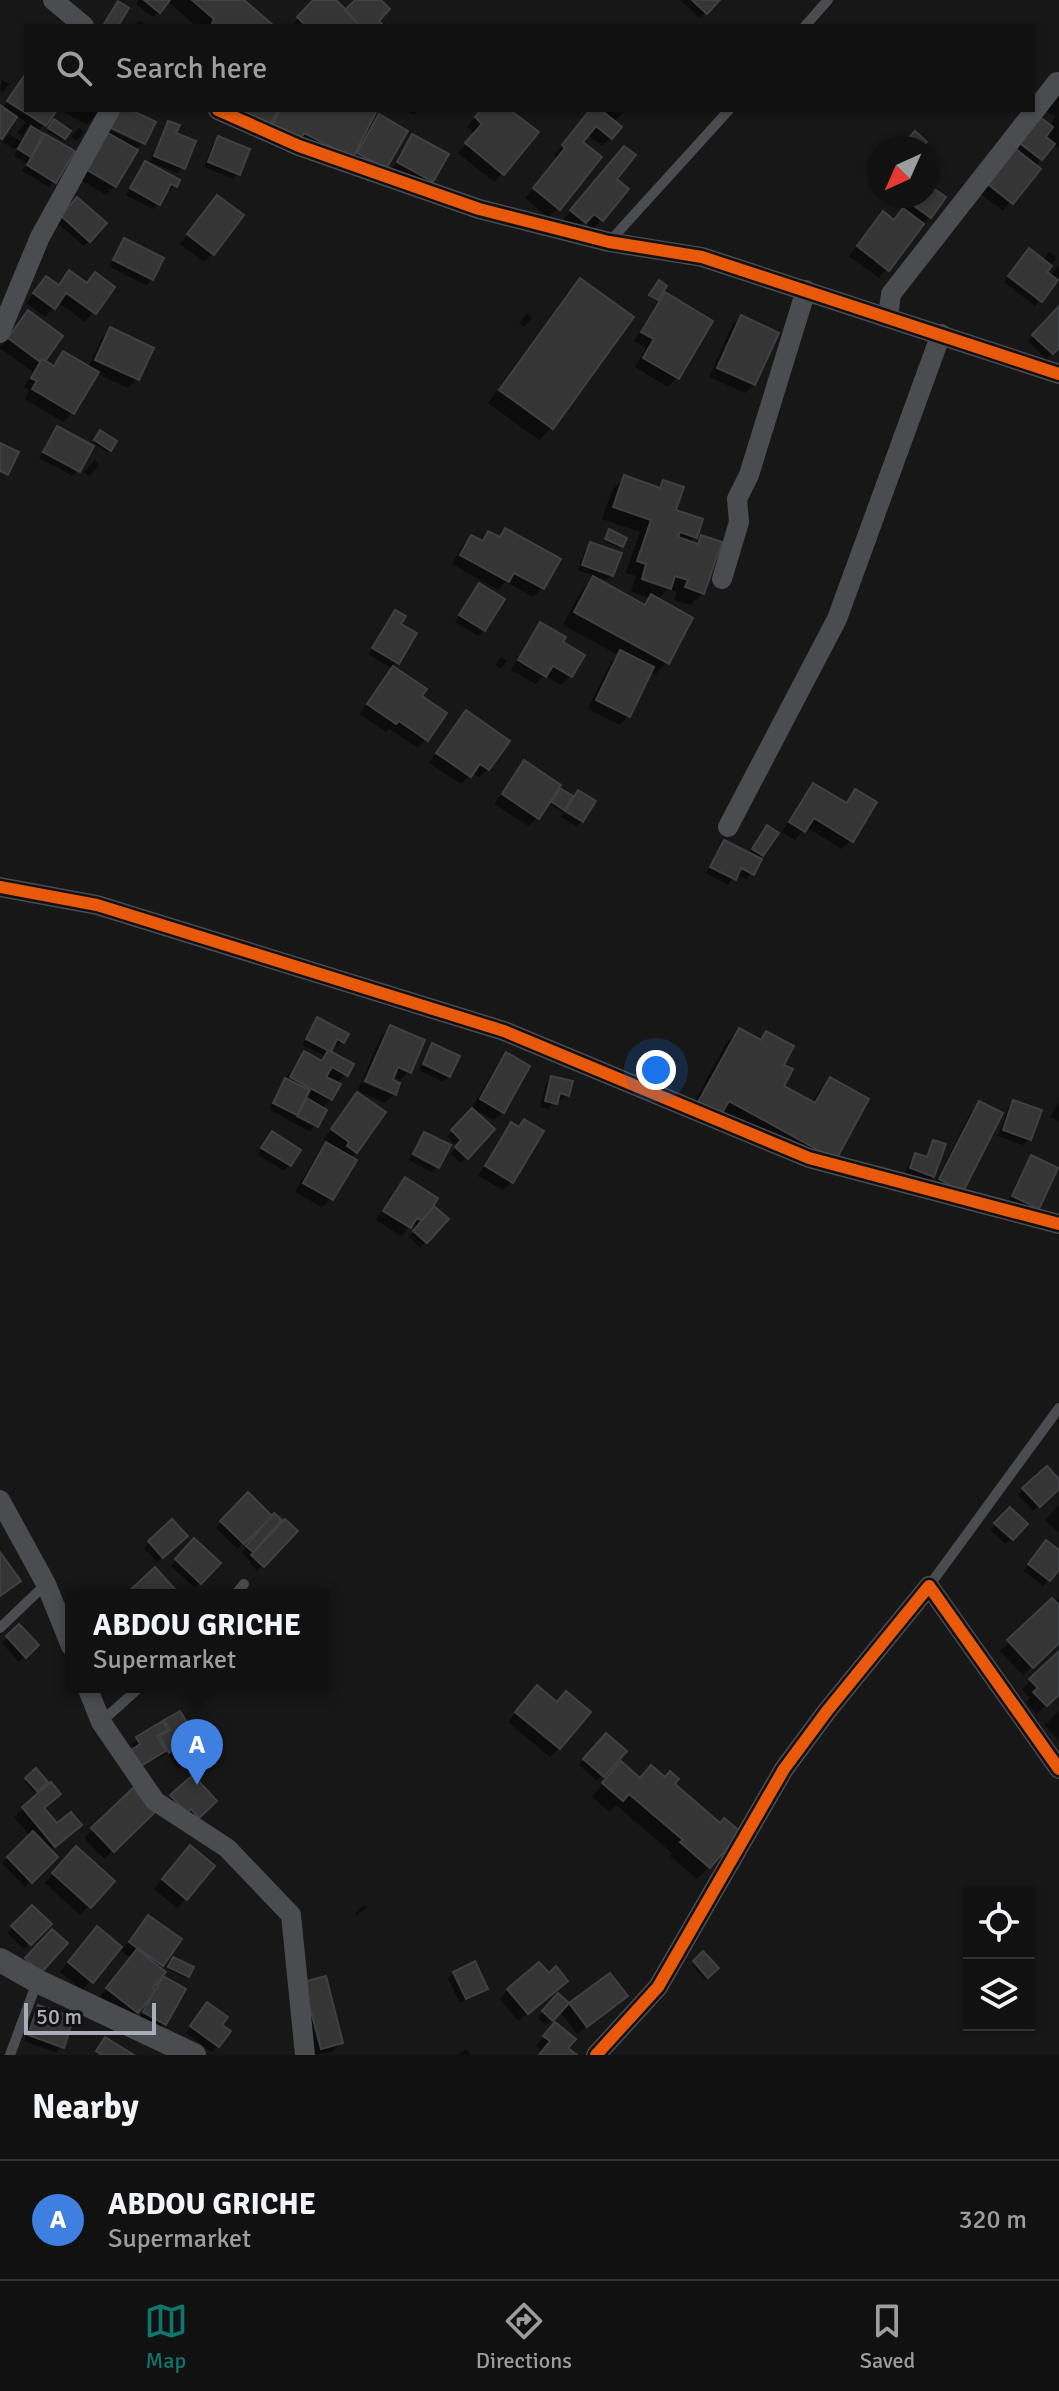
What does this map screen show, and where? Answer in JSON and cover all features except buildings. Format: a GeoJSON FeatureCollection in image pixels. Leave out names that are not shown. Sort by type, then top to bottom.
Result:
{"type":"FeatureCollection","features":[{"type":"Feature","properties":{"kind":"street"},"geometry":{"type":"LineString","coordinates":[[53,0],[82,24]]}},
{"type":"Feature","properties":{"kind":"street"},"geometry":{"type":"LineString","coordinates":[[1035,110],[1057,82]]}},
{"type":"Feature","properties":{"kind":"street"},"geometry":{"type":"LineString","coordinates":[[0,333],[40,237],[109,112]]}},
{"type":"Feature","properties":{"kind":"street"},"geometry":{"type":"LineString","coordinates":[[222,112],[299,146],[479,209],[609,242],[702,257],[1059,374]]}},
{"type":"Feature","properties":{"kind":"street"},"geometry":{"type":"LineString","coordinates":[[888,317],[891,294],[1034,112]]}},
{"type":"Feature","properties":{"kind":"street"},"geometry":{"type":"LineString","coordinates":[[722,579],[739,522],[737,499],[749,475],[806,290]]}},
{"type":"Feature","properties":{"kind":"street"},"geometry":{"type":"LineString","coordinates":[[728,827],[837,619],[941,334]]}},
{"type":"Feature","properties":{"kind":"street"},"geometry":{"type":"LineString","coordinates":[[0,887],[97,905],[489,1027],[809,1158],[1059,1224]]}},
{"type":"Feature","properties":{"kind":"street"},"geometry":{"type":"LineString","coordinates":[[0,1500],[46,1584],[65,1631]]}},
{"type":"Feature","properties":{"kind":"street"},"geometry":{"type":"LineString","coordinates":[[596,2055],[658,1987],[784,1769],[929,1586],[1059,1769]]}},
{"type":"Feature","properties":{"kind":"street"},"geometry":{"type":"LineString","coordinates":[[89,1693],[101,1722],[155,1801],[227,1848],[291,1915],[305,2055]]}},
{"type":"Feature","properties":{"kind":"street"},"geometry":{"type":"LineString","coordinates":[[0,1960],[37,1981],[194,2055]]}},
{"type":"Feature","properties":{"kind":"lane"},"geometry":{"type":"LineString","coordinates":[[807,24],[828,0]]}},
{"type":"Feature","properties":{"kind":"lane"},"geometry":{"type":"LineString","coordinates":[[609,242],[727,112]]}},
{"type":"Feature","properties":{"kind":"lane"},"geometry":{"type":"LineString","coordinates":[[929,1586],[1059,1408]]}},
{"type":"Feature","properties":{"kind":"lane"},"geometry":{"type":"LineString","coordinates":[[0,1628],[46,1584]]}},
{"type":"Feature","properties":{"kind":"lane"},"geometry":{"type":"LineString","coordinates":[[240,1589],[244,1584]]}},
{"type":"Feature","properties":{"kind":"lane"},"geometry":{"type":"LineString","coordinates":[[101,1722],[133,1693]]}},
{"type":"Feature","properties":{"kind":"lane"},"geometry":{"type":"LineString","coordinates":[[10,2055],[37,1981]]}},
{"type":"Feature","properties":{"kind":"cycle path"},"geometry":{"type":"LineString","coordinates":[[222,112],[299,146],[479,209],[609,242],[702,257],[1059,374]]}},
{"type":"Feature","properties":{"kind":"cycle path"},"geometry":{"type":"LineString","coordinates":[[0,887],[97,905],[504,1031],[809,1158],[1059,1224]]}},
{"type":"Feature","properties":{"kind":"cycle path"},"geometry":{"type":"LineString","coordinates":[[596,2055],[658,1987],[784,1769],[929,1586],[1059,1769]]}},
{"type":"Feature","properties":{"kind":"place","name":"ABDOU GRICHE"},"geometry":{"type":"Point","coordinates":[197,1785]}}]}
